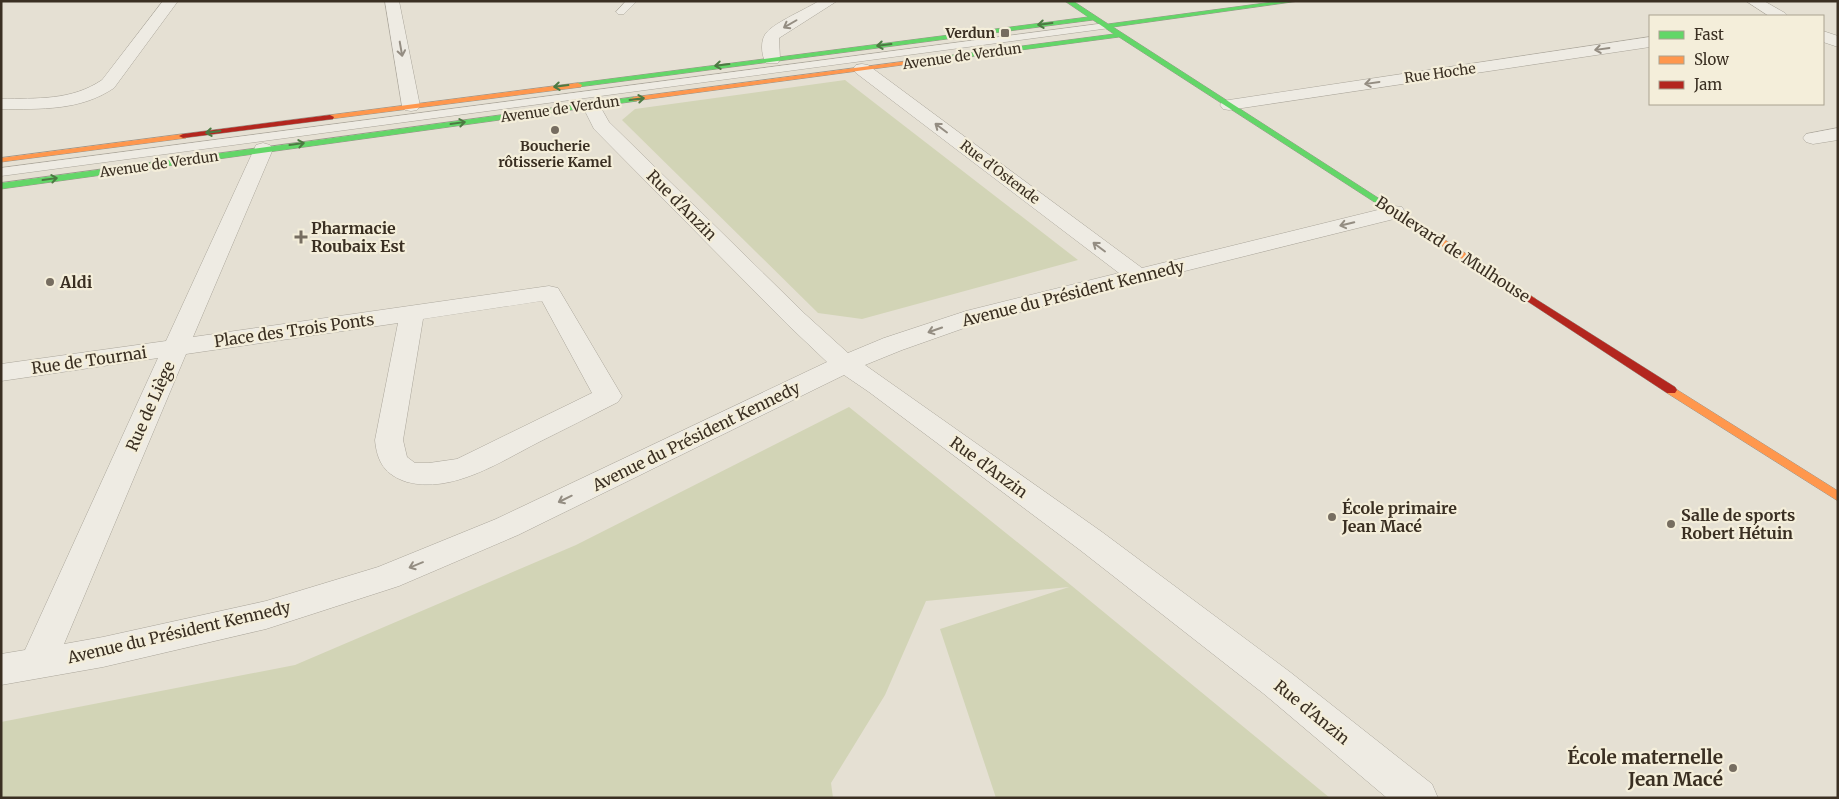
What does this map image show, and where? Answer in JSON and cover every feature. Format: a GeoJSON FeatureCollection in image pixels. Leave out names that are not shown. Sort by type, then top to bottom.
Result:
{"type":"FeatureCollection","features":[{"type":"Feature","properties":{"kind":"street"},"geometry":{"type":"LineString","coordinates":[[1,104],[69,101],[86,97],[108,84],[171,1]]}},
{"type":"Feature","properties":{"kind":"street"},"geometry":{"type":"LineString","coordinates":[[392,1],[410,106]]}},
{"type":"Feature","properties":{"kind":"street"},"geometry":{"type":"LineString","coordinates":[[772,59],[770,40],[773,35],[830,1]]}},
{"type":"Feature","properties":{"kind":"street","name":"Boulevard de Mulhouse"},"geometry":{"type":"LineString","coordinates":[[1068,1],[1838,497]]}},
{"type":"Feature","properties":{"kind":"street"},"geometry":{"type":"LineString","coordinates":[[1106,26],[1296,1]]}},
{"type":"Feature","properties":{"kind":"street"},"geometry":{"type":"LineString","coordinates":[[1753,1],[1778,15]]}},
{"type":"Feature","properties":{"kind":"street","name":"Avenue de Verdun"},"geometry":{"type":"LineString","coordinates":[[1,160],[1093,18]]}},
{"type":"Feature","properties":{"kind":"street","name":"Avenue de Verdun"},"geometry":{"type":"LineString","coordinates":[[1,186],[263,149],[1119,35]]}},
{"type":"Feature","properties":{"kind":"street"},"geometry":{"type":"LineString","coordinates":[[1824,36],[1838,42]]}},
{"type":"Feature","properties":{"kind":"street","name":"Rue Hoche"},"geometry":{"type":"LineString","coordinates":[[1229,104],[1649,42]]}},
{"type":"Feature","properties":{"kind":"street","name":"Rue d'Ostende"},"geometry":{"type":"LineString","coordinates":[[862,69],[1138,276]]}},
{"type":"Feature","properties":{"kind":"street","name":"Rue d'Anzin"},"geometry":{"type":"LineString","coordinates":[[591,105],[602,124],[796,319],[845,364],[880,386],[1107,553],[1277,683],[1418,798]]}},
{"type":"Feature","properties":{"kind":"street"},"geometry":{"type":"LineString","coordinates":[[1812,138],[1838,134]]}},
{"type":"Feature","properties":{"kind":"street","name":"Rue de Liège"},"geometry":{"type":"LineString","coordinates":[[38,662],[263,149]]}},
{"type":"Feature","properties":{"kind":"street","name":"Avenue du Président Kennedy"},"geometry":{"type":"LineString","coordinates":[[1,670],[103,652],[266,615],[386,576],[507,527],[845,364],[894,344],[975,316],[1394,212]]}},
{"type":"Feature","properties":{"kind":"street","name":"Place des Trois Ponts"},"geometry":{"type":"LineString","coordinates":[[176,348],[550,294],[608,396],[466,466],[449,472],[429,475],[410,473],[397,466],[389,454],[389,440],[412,314]]}},
{"type":"Feature","properties":{"kind":"street","name":"Rue de Tournai"},"geometry":{"type":"LineString","coordinates":[[1,373],[176,348]]}},
{"type":"Feature","properties":{"kind":"lane"},"geometry":{"type":"LineString","coordinates":[[621,12],[632,1]]}},
{"type":"Feature","properties":{"kind":"lane"},"geometry":{"type":"LineString","coordinates":[[1,172],[1106,26]]}},
{"type":"Feature","properties":{"kind":"green space"},"geometry":{"type":"Polygon","coordinates":[[[845,80],[1078,260],[862,319],[818,313],[622,120],[635,109],[845,80]]]}},
{"type":"Feature","properties":{"kind":"green space"},"geometry":{"type":"Polygon","coordinates":[[[849,407],[1072,586],[1330,798],[996,798],[940,629],[1069,587],[926,601],[885,695],[831,783],[833,798],[1,798],[1,722],[295,665],[576,545],[849,407]]]}},
{"type":"Feature","properties":{"kind":"traffic: fast"},"geometry":{"type":"LineString","coordinates":[[1068,1],[1399,214]]}},
{"type":"Feature","properties":{"kind":"traffic: fast"},"geometry":{"type":"LineString","coordinates":[[1106,26],[1296,1]]}},
{"type":"Feature","properties":{"kind":"traffic: fast"},"geometry":{"type":"LineString","coordinates":[[578,85],[1093,18]]}},
{"type":"Feature","properties":{"kind":"traffic: fast"},"geometry":{"type":"LineString","coordinates":[[915,62],[1119,35]]}},
{"type":"Feature","properties":{"kind":"traffic: fast"},"geometry":{"type":"LineString","coordinates":[[1,186],[634,99]]}},
{"type":"Feature","properties":{"kind":"traffic: slow"},"geometry":{"type":"LineString","coordinates":[[634,99],[915,62]]}},
{"type":"Feature","properties":{"kind":"traffic: slow"},"geometry":{"type":"LineString","coordinates":[[330,117],[578,85]]}},
{"type":"Feature","properties":{"kind":"traffic: slow"},"geometry":{"type":"LineString","coordinates":[[1,160],[183,136]]}},
{"type":"Feature","properties":{"kind":"traffic: slow"},"geometry":{"type":"LineString","coordinates":[[1399,214],[1531,299]]}},
{"type":"Feature","properties":{"kind":"traffic: slow"},"geometry":{"type":"LineString","coordinates":[[1671,390],[1838,497]]}},
{"type":"Feature","properties":{"kind":"traffic: jam"},"geometry":{"type":"LineString","coordinates":[[183,136],[330,117]]}},
{"type":"Feature","properties":{"kind":"traffic: jam"},"geometry":{"type":"LineString","coordinates":[[1531,299],[1671,390]]}},
{"type":"Feature","properties":{"kind":"place","name":"Verdun"},"geometry":{"type":"Point","coordinates":[1005,33]}},
{"type":"Feature","properties":{"kind":"place","name":"Boucherie rôtisserie Kamel"},"geometry":{"type":"Point","coordinates":[555,130]}},
{"type":"Feature","properties":{"kind":"place","name":"Pharmacie Roubaix Est"},"geometry":{"type":"Point","coordinates":[301,237]}},
{"type":"Feature","properties":{"kind":"place","name":"Aldi"},"geometry":{"type":"Point","coordinates":[50,282]}},
{"type":"Feature","properties":{"kind":"place","name":"École primaire Jean Macé"},"geometry":{"type":"Point","coordinates":[1332,517]}},
{"type":"Feature","properties":{"kind":"place","name":"Salle de sports Robert Hétuin"},"geometry":{"type":"Point","coordinates":[1671,524]}},
{"type":"Feature","properties":{"kind":"place","name":"École maternelle Jean Macé"},"geometry":{"type":"Point","coordinates":[1733,768]}}]}
